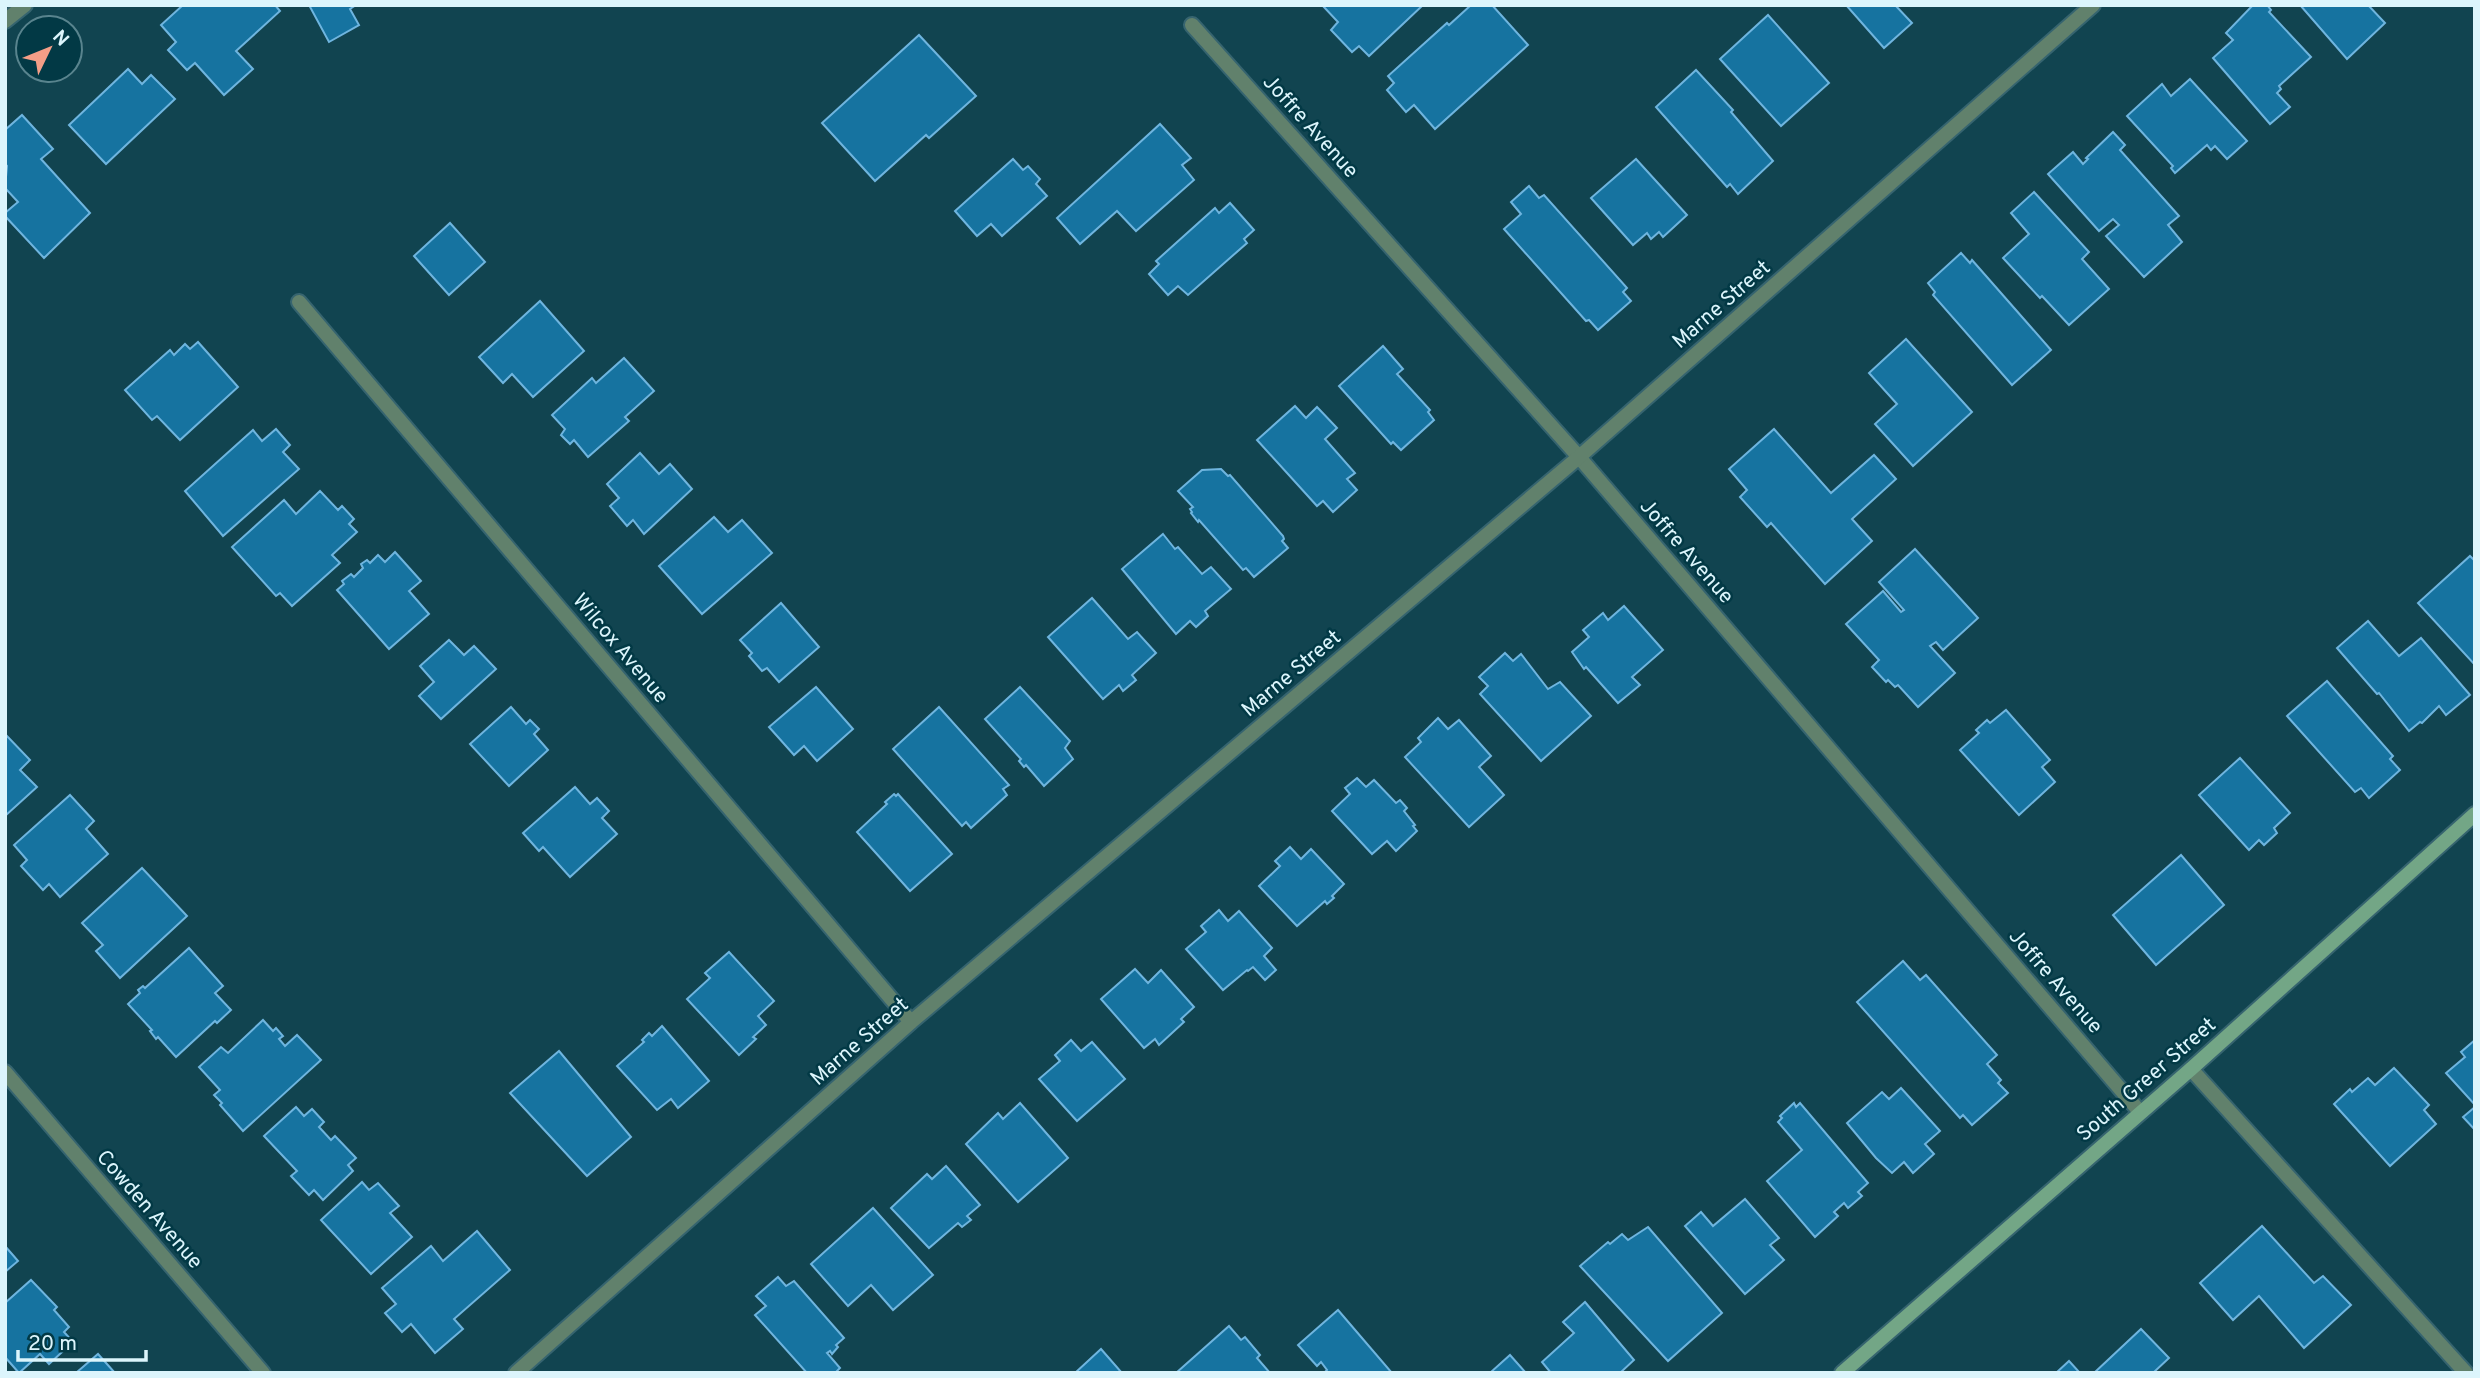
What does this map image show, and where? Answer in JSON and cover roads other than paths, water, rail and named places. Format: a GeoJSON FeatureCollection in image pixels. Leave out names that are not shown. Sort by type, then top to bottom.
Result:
{"type":"FeatureCollection","features":[{"type":"Feature","properties":{"kind":"street"},"geometry":{"type":"LineString","coordinates":[[5,21],[25,5]]}},
{"type":"Feature","properties":{"kind":"street","name":"Marne Street"},"geometry":{"type":"LineString","coordinates":[[516,1373],[911,1022],[1579,457],[2093,5]]}},
{"type":"Feature","properties":{"kind":"street","name":"Joffre Avenue"},"geometry":{"type":"LineString","coordinates":[[1192,25],[1579,457],[2140,1112]]}},
{"type":"Feature","properties":{"kind":"street","name":"Wilcox Avenue"},"geometry":{"type":"LineString","coordinates":[[299,302],[911,1022]]}},
{"type":"Feature","properties":{"kind":"street","name":"South Greer Street"},"geometry":{"type":"LineString","coordinates":[[1842,1373],[2191,1069],[2475,814]]}},
{"type":"Feature","properties":{"kind":"street"},"geometry":{"type":"LineString","coordinates":[[2191,1069],[2466,1373]]}},
{"type":"Feature","properties":{"kind":"street","name":"Cowden Avenue"},"geometry":{"type":"LineString","coordinates":[[5,1072],[263,1373]]}}]}
